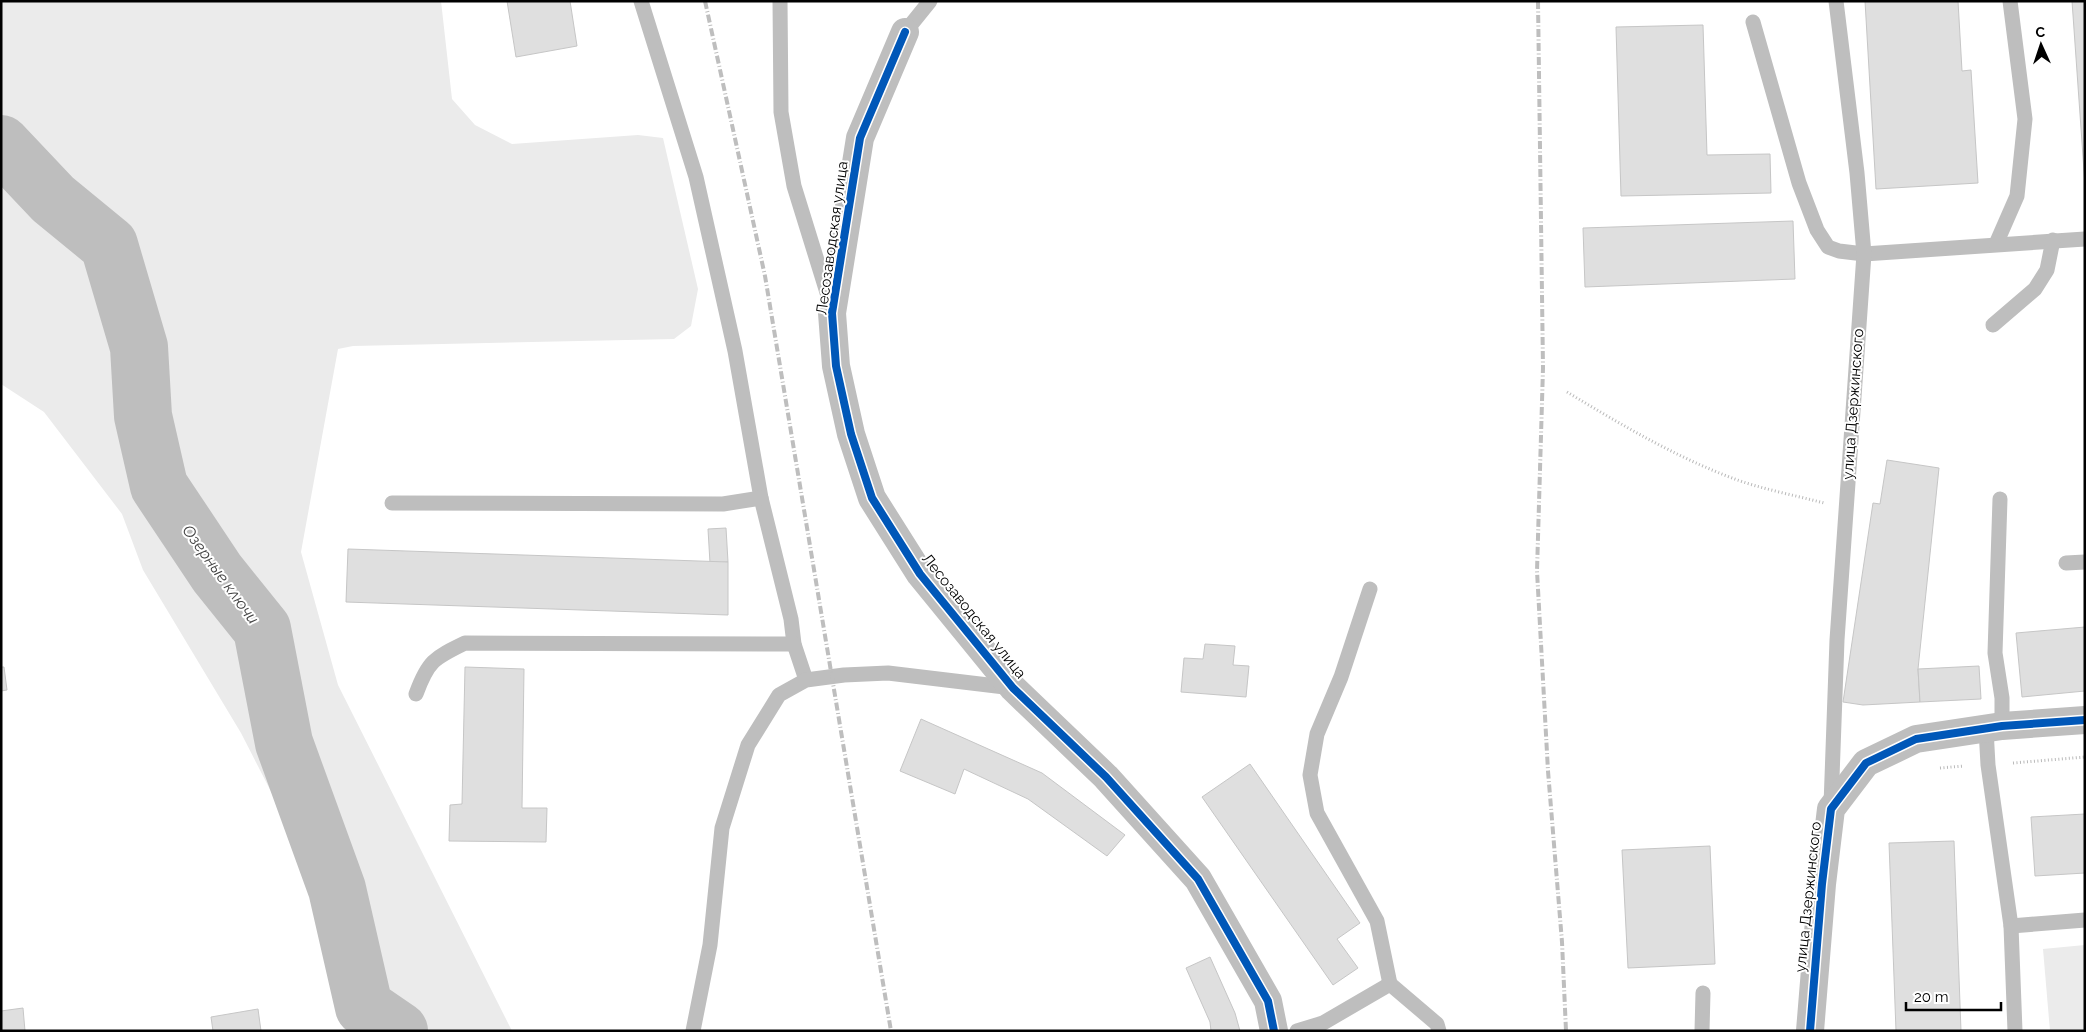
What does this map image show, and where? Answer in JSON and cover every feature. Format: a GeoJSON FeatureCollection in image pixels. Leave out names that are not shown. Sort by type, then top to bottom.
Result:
{"type":"FeatureCollection","features":[{"type":"Feature","properties":{"kind":"street","name":"Лесозаводская улица"},"geometry":{"type":"LineString","coordinates":[[905,32],[860,138],[832,313],[836,366],[850,434],[872,498],[920,574],[1014,688],[1106,777],[1198,880],[1268,1001],[1274,1031]]}},
{"type":"Feature","properties":{"kind":"street","name":"улица Дзержинского"},"geometry":{"type":"LineString","coordinates":[[1810,1031],[1822,884],[1831,809],[1866,762],[1916,739],[1994,728],[2085,720]]}},
{"type":"Feature","properties":{"kind":"lane"},"geometry":{"type":"LineString","coordinates":[[641,1],[696,177],[735,351],[761,498],[791,619],[794,644],[806,680]]}},
{"type":"Feature","properties":{"kind":"lane"},"geometry":{"type":"LineString","coordinates":[[780,1],[781,112],[794,186],[832,313]]}},
{"type":"Feature","properties":{"kind":"lane"},"geometry":{"type":"LineString","coordinates":[[905,32],[930,1]]}},
{"type":"Feature","properties":{"kind":"lane","name":"улица Дзержинского"},"geometry":{"type":"LineString","coordinates":[[1831,809],[1838,640],[1864,254],[1857,173],[1836,1]]}},
{"type":"Feature","properties":{"kind":"lane"},"geometry":{"type":"LineString","coordinates":[[1996,244],[2017,196],[2025,118],[2010,1]]}},
{"type":"Feature","properties":{"kind":"lane"},"geometry":{"type":"LineString","coordinates":[[1754,22],[1798,183],[1817,230],[1828,247],[1840,251],[1864,254],[2085,239]]}},
{"type":"Feature","properties":{"kind":"lane"},"geometry":{"type":"LineString","coordinates":[[1993,325],[2035,289],[2047,270],[2053,240]]}},
{"type":"Feature","properties":{"kind":"lane"},"geometry":{"type":"LineString","coordinates":[[392,503],[723,504],[761,498]]}},
{"type":"Feature","properties":{"kind":"lane"},"geometry":{"type":"LineString","coordinates":[[2000,499],[1995,653],[2002,698],[1994,728],[1988,765],[2011,926],[2015,1031]]}},
{"type":"Feature","properties":{"kind":"lane"},"geometry":{"type":"LineString","coordinates":[[2066,563],[2085,562]]}},
{"type":"Feature","properties":{"kind":"lane"},"geometry":{"type":"LineString","coordinates":[[1370,589],[1341,677],[1316,734],[1310,775],[1317,814],[1377,921],[1390,984],[1437,1024],[1439,1031]]}},
{"type":"Feature","properties":{"kind":"lane"},"geometry":{"type":"LineString","coordinates":[[416,694],[425,670],[439,656],[465,643],[794,644]]}},
{"type":"Feature","properties":{"kind":"lane"},"geometry":{"type":"LineString","coordinates":[[693,1031],[710,945],[722,828],[748,745],[779,695],[806,680],[844,674],[888,673],[1014,688]]}},
{"type":"Feature","properties":{"kind":"lane"},"geometry":{"type":"LineString","coordinates":[[2011,926],[2085,920]]}},
{"type":"Feature","properties":{"kind":"lane"},"geometry":{"type":"LineString","coordinates":[[1297,1031],[1326,1027],[1390,984]]}},
{"type":"Feature","properties":{"kind":"lane"},"geometry":{"type":"LineString","coordinates":[[1702,1031],[1703,993]]}},
{"type":"Feature","properties":{"kind":"path"},"geometry":{"type":"LineString","coordinates":[[1567,392],[1636,433],[1734,479],[1846,509]]}},
{"type":"Feature","properties":{"kind":"path"},"geometry":{"type":"LineString","coordinates":[[1930,769],[2085,757]]}},
{"type":"Feature","properties":{"kind":"shaded area"},"geometry":{"type":"Polygon","coordinates":[[[1,1],[441,1],[452,99],[475,125],[512,144],[638,135],[663,138],[698,289],[691,326],[674,339],[353,346],[338,349],[301,552],[338,685],[512,1031],[380,1031],[320,942],[304,856],[241,733],[143,570],[122,514],[44,412],[1,384],[1,1]]]}},
{"type":"Feature","properties":{"kind":"shaded area"},"geometry":{"type":"Polygon","coordinates":[[[2085,945],[2085,1031],[2050,1031],[2043,949],[2085,945]]]}},
{"type":"Feature","properties":{"kind":"building"},"geometry":{"type":"Polygon","coordinates":[[[507,1],[570,1],[577,46],[516,57],[507,1]]]}},
{"type":"Feature","properties":{"kind":"building"},"geometry":{"type":"Polygon","coordinates":[[[1865,1],[1958,1],[1962,71],[1971,70],[1978,183],[1876,189],[1865,1]]]}},
{"type":"Feature","properties":{"kind":"building"},"geometry":{"type":"Polygon","coordinates":[[[2072,1],[2085,1],[2085,185],[2072,1]]]}},
{"type":"Feature","properties":{"kind":"building"},"geometry":{"type":"Polygon","coordinates":[[[1703,25],[1707,155],[1770,154],[1771,193],[1621,196],[1616,27],[1703,25]]]}},
{"type":"Feature","properties":{"kind":"building"},"geometry":{"type":"Polygon","coordinates":[[[1793,221],[1795,279],[1585,287],[1583,228],[1793,221]]]}},
{"type":"Feature","properties":{"kind":"building"},"geometry":{"type":"Polygon","coordinates":[[[1887,460],[1939,468],[1918,669],[1920,702],[1863,705],[1843,702],[1873,503],[1880,504],[1887,460]]]}},
{"type":"Feature","properties":{"kind":"building"},"geometry":{"type":"Polygon","coordinates":[[[726,528],[728,562],[710,563],[708,529],[726,528]]]}},
{"type":"Feature","properties":{"kind":"building"},"geometry":{"type":"Polygon","coordinates":[[[348,549],[728,562],[728,615],[346,602],[348,549]]]}},
{"type":"Feature","properties":{"kind":"building"},"geometry":{"type":"Polygon","coordinates":[[[2085,627],[2085,691],[2022,697],[2016,633],[2085,627]]]}},
{"type":"Feature","properties":{"kind":"building"},"geometry":{"type":"Polygon","coordinates":[[[1205,644],[1235,646],[1233,665],[1249,666],[1246,697],[1181,692],[1184,658],[1203,659],[1205,644]]]}},
{"type":"Feature","properties":{"kind":"building"},"geometry":{"type":"Polygon","coordinates":[[[1979,666],[1981,699],[1920,702],[1918,669],[1979,666]]]}},
{"type":"Feature","properties":{"kind":"building"},"geometry":{"type":"Polygon","coordinates":[[[1,667],[4,667],[7,690],[1,691],[1,667]]]}},
{"type":"Feature","properties":{"kind":"building"},"geometry":{"type":"Polygon","coordinates":[[[465,667],[524,669],[522,808],[547,808],[546,842],[449,841],[450,805],[462,804],[465,667]]]}},
{"type":"Feature","properties":{"kind":"building"},"geometry":{"type":"Polygon","coordinates":[[[921,719],[1042,773],[1125,835],[1107,856],[1028,799],[964,769],[955,794],[900,771],[921,719]]]}},
{"type":"Feature","properties":{"kind":"building"},"geometry":{"type":"Polygon","coordinates":[[[1250,764],[1360,923],[1337,939],[1358,968],[1333,985],[1202,797],[1250,764]]]}},
{"type":"Feature","properties":{"kind":"building"},"geometry":{"type":"Polygon","coordinates":[[[2085,814],[2085,873],[2035,876],[2031,817],[2085,814]]]}},
{"type":"Feature","properties":{"kind":"building"},"geometry":{"type":"Polygon","coordinates":[[[1954,841],[1961,1031],[1896,1031],[1889,843],[1954,841]]]}},
{"type":"Feature","properties":{"kind":"building"},"geometry":{"type":"Polygon","coordinates":[[[1710,846],[1715,964],[1628,968],[1622,850],[1710,846]]]}},
{"type":"Feature","properties":{"kind":"building"},"geometry":{"type":"Polygon","coordinates":[[[1210,957],[1235,1013],[1240,1031],[1211,1031],[1210,1022],[1186,968],[1210,957]]]}},
{"type":"Feature","properties":{"kind":"building"},"geometry":{"type":"Polygon","coordinates":[[[23,1008],[25,1031],[1,1031],[1,1011],[23,1008]]]}},
{"type":"Feature","properties":{"kind":"building"},"geometry":{"type":"Polygon","coordinates":[[[258,1009],[261,1031],[213,1031],[211,1017],[258,1009]]]}},
{"type":"Feature","properties":{"kind":"waterway","name":"Озерные ключи"},"geometry":{"type":"LineString","coordinates":[[1,144],[53,199],[109,245],[139,347],[143,416],[159,486],[217,573],[262,629],[284,743],[337,889],[364,1007],[399,1031]]}},
{"type":"Feature","properties":{"kind":"railway"},"geometry":{"type":"LineString","coordinates":[[705,1],[765,276],[891,1031]]}},
{"type":"Feature","properties":{"kind":"railway"},"geometry":{"type":"LineString","coordinates":[[1538,1],[1543,368],[1537,571],[1548,771],[1562,942],[1566,1031]]}},
{"type":"Feature","properties":{"kind":"cycle path"},"geometry":{"type":"LineString","coordinates":[[905,32],[860,138],[832,313],[836,366],[851,434],[872,498],[920,574],[1013,688],[1106,777],[1198,879],[1268,1001],[1274,1031]]}},
{"type":"Feature","properties":{"kind":"cycle path"},"geometry":{"type":"LineString","coordinates":[[1810,1031],[1822,884],[1831,809],[1866,763],[1916,739],[2002,726],[2085,720]]}}]}
